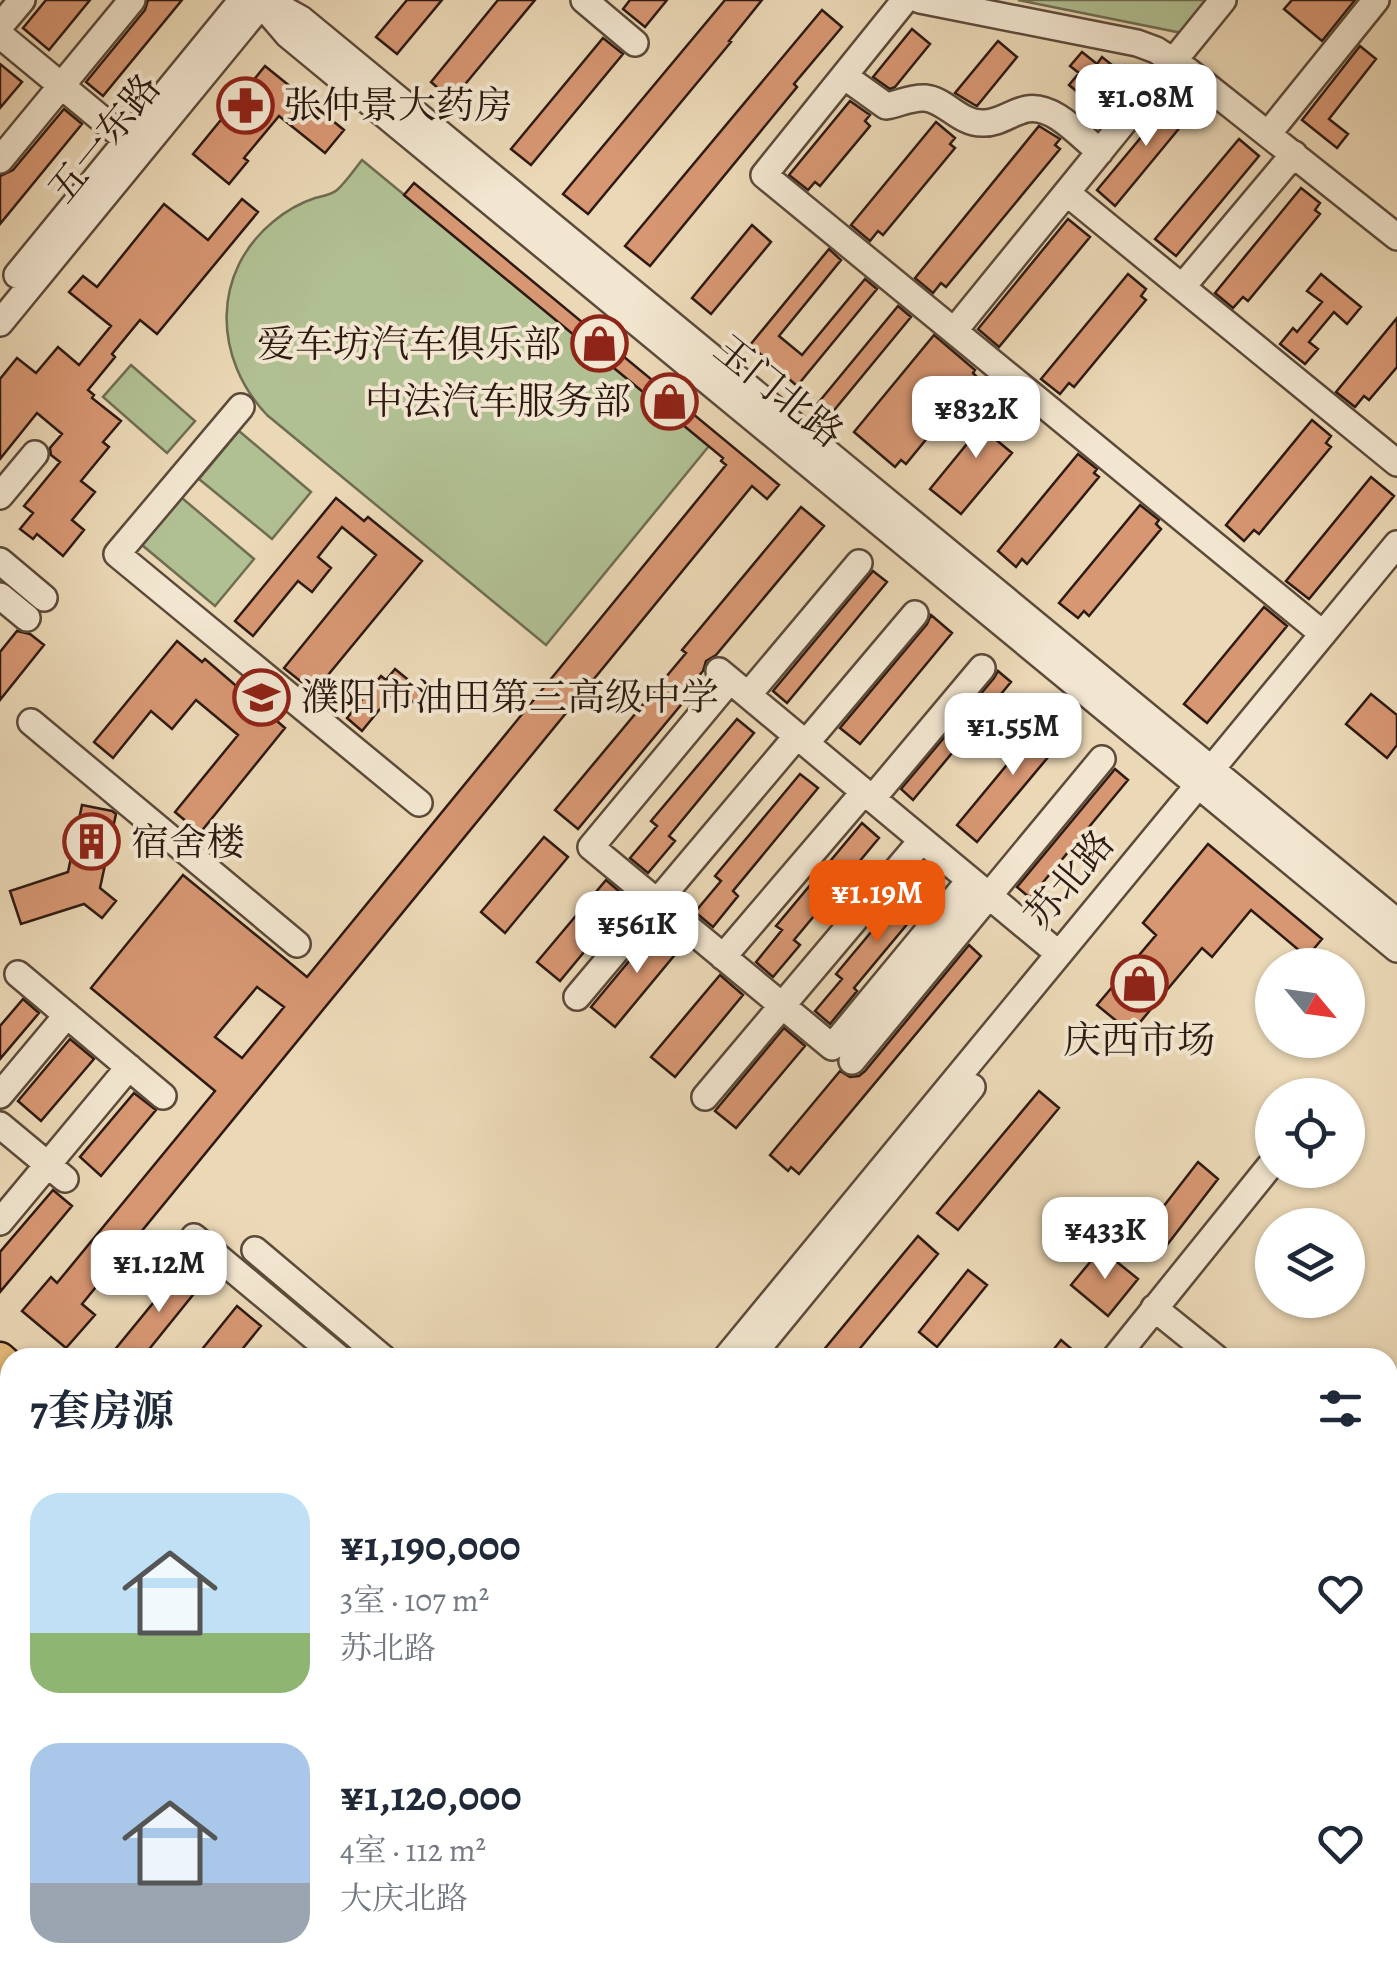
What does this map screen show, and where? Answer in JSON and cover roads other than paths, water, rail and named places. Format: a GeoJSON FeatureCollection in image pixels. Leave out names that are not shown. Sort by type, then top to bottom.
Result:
{"type":"FeatureCollection","features":[{"type":"Feature","properties":{"kind":"street"},"geometry":{"type":"LineString","coordinates":[[0,26],[22,0]]}},
{"type":"Feature","properties":{"kind":"street"},"geometry":{"type":"LineString","coordinates":[[0,160],[132,0]]}},
{"type":"Feature","properties":{"kind":"street"},"geometry":{"type":"LineString","coordinates":[[584,0],[636,43]]}},
{"type":"Feature","properties":{"kind":"street"},"geometry":{"type":"LineString","coordinates":[[904,0],[764,176],[1323,634]]}},
{"type":"Feature","properties":{"kind":"street"},"geometry":{"type":"LineString","coordinates":[[920,0],[1156,50],[1397,237]]}},
{"type":"Feature","properties":{"kind":"street"},"geometry":{"type":"LineString","coordinates":[[954,331],[1223,0]]}},
{"type":"Feature","properties":{"kind":"street"},"geometry":{"type":"LineString","coordinates":[[1268,134],[1376,0]]}},
{"type":"Feature","properties":{"kind":"street","name":"五一东路"},"geometry":{"type":"LineString","coordinates":[[0,296],[127,140],[259,1]]}},
{"type":"Feature","properties":{"kind":"street","name":"五一东路"},"geometry":{"type":"LineString","coordinates":[[0,323],[259,1]]}},
{"type":"Feature","properties":{"kind":"street","name":"玉门北路"},"geometry":{"type":"LineString","coordinates":[[259,1],[302,19],[1211,782],[1397,949]]}},
{"type":"Feature","properties":{"kind":"street"},"geometry":{"type":"LineString","coordinates":[[0,35],[127,140]]}},
{"type":"Feature","properties":{"kind":"street"},"geometry":{"type":"LineString","coordinates":[[844,76],[886,106],[911,98],[928,98],[966,120],[981,123],[998,121],[1030,108],[1044,110],[1100,152]]}},
{"type":"Feature","properties":{"kind":"street"},"geometry":{"type":"LineString","coordinates":[[1183,286],[1294,154]]}},
{"type":"Feature","properties":{"kind":"street"},"geometry":{"type":"LineString","coordinates":[[1067,193],[1397,464]]}},
{"type":"Feature","properties":{"kind":"street"},"geometry":{"type":"LineString","coordinates":[[241,406],[117,554],[419,803]]}},
{"type":"Feature","properties":{"kind":"street"},"geometry":{"type":"LineString","coordinates":[[0,496],[35,454]]}},
{"type":"Feature","properties":{"kind":"street","name":"苏北路"},"geometry":{"type":"LineString","coordinates":[[758,1348],[1397,544]]}},
{"type":"Feature","properties":{"kind":"street"},"geometry":{"type":"LineString","coordinates":[[0,562],[44,598]]}},
{"type":"Feature","properties":{"kind":"street"},"geometry":{"type":"LineString","coordinates":[[860,563],[732,682],[591,847],[832,1047],[1102,759]]}},
{"type":"Feature","properties":{"kind":"street","name":"苏北路"},"geometry":{"type":"LineString","coordinates":[[734,1348],[1059,954],[1397,570]]}},
{"type":"Feature","properties":{"kind":"street"},"geometry":{"type":"LineString","coordinates":[[0,596],[27,618]]}},
{"type":"Feature","properties":{"kind":"street"},"geometry":{"type":"LineString","coordinates":[[577,997],[915,614]]}},
{"type":"Feature","properties":{"kind":"street"},"geometry":{"type":"LineString","coordinates":[[723,957],[982,668]]}},
{"type":"Feature","properties":{"kind":"street"},"geometry":{"type":"LineString","coordinates":[[732,682],[1059,954]]}},
{"type":"Feature","properties":{"kind":"street"},"geometry":{"type":"LineString","coordinates":[[32,722],[297,944]]}},
{"type":"Feature","properties":{"kind":"street","name":"玉门北路"},"geometry":{"type":"LineString","coordinates":[[1211,782],[1397,922]]}},
{"type":"Feature","properties":{"kind":"street"},"geometry":{"type":"LineString","coordinates":[[705,1096],[922,840]]}},
{"type":"Feature","properties":{"kind":"street"},"geometry":{"type":"LineString","coordinates":[[852,1062],[980,888]]}},
{"type":"Feature","properties":{"kind":"street"},"geometry":{"type":"LineString","coordinates":[[18,974],[163,1096]]}},
{"type":"Feature","properties":{"kind":"street"},"geometry":{"type":"LineString","coordinates":[[0,1094],[67,1015]]}},
{"type":"Feature","properties":{"kind":"street"},"geometry":{"type":"LineString","coordinates":[[0,1222],[56,1172],[129,1068]]}},
{"type":"Feature","properties":{"kind":"street"},"geometry":{"type":"LineString","coordinates":[[0,1125],[56,1172]]}},
{"type":"Feature","properties":{"kind":"street"},"geometry":{"type":"LineString","coordinates":[[1123,1348],[1255,1185]]}},
{"type":"Feature","properties":{"kind":"street"},"geometry":{"type":"LineString","coordinates":[[194,1236],[327,1348]]}},
{"type":"Feature","properties":{"kind":"street"},"geometry":{"type":"LineString","coordinates":[[255,1250],[371,1348]]}},
{"type":"Feature","properties":{"kind":"street"},"geometry":{"type":"LineString","coordinates":[[1154,1308],[1204,1348]]}},
{"type":"Feature","properties":{"kind":"place","name":"张仲景大药房"},"geometry":{"type":"Point","coordinates":[245,105]}},
{"type":"Feature","properties":{"kind":"place","name":"爱车坊汽车俱乐部"},"geometry":{"type":"Point","coordinates":[600,344]}},
{"type":"Feature","properties":{"kind":"place","name":"中法汽车服务部"},"geometry":{"type":"Point","coordinates":[670,401]}},
{"type":"Feature","properties":{"kind":"place","name":"濮阳市油田第三高级中学"},"geometry":{"type":"Point","coordinates":[262,697]}},
{"type":"Feature","properties":{"kind":"place","name":"宿舍楼"},"geometry":{"type":"Point","coordinates":[92,842]}},
{"type":"Feature","properties":{"kind":"place","name":"庆西市场"},"geometry":{"type":"Point","coordinates":[1139,983]}}]}
